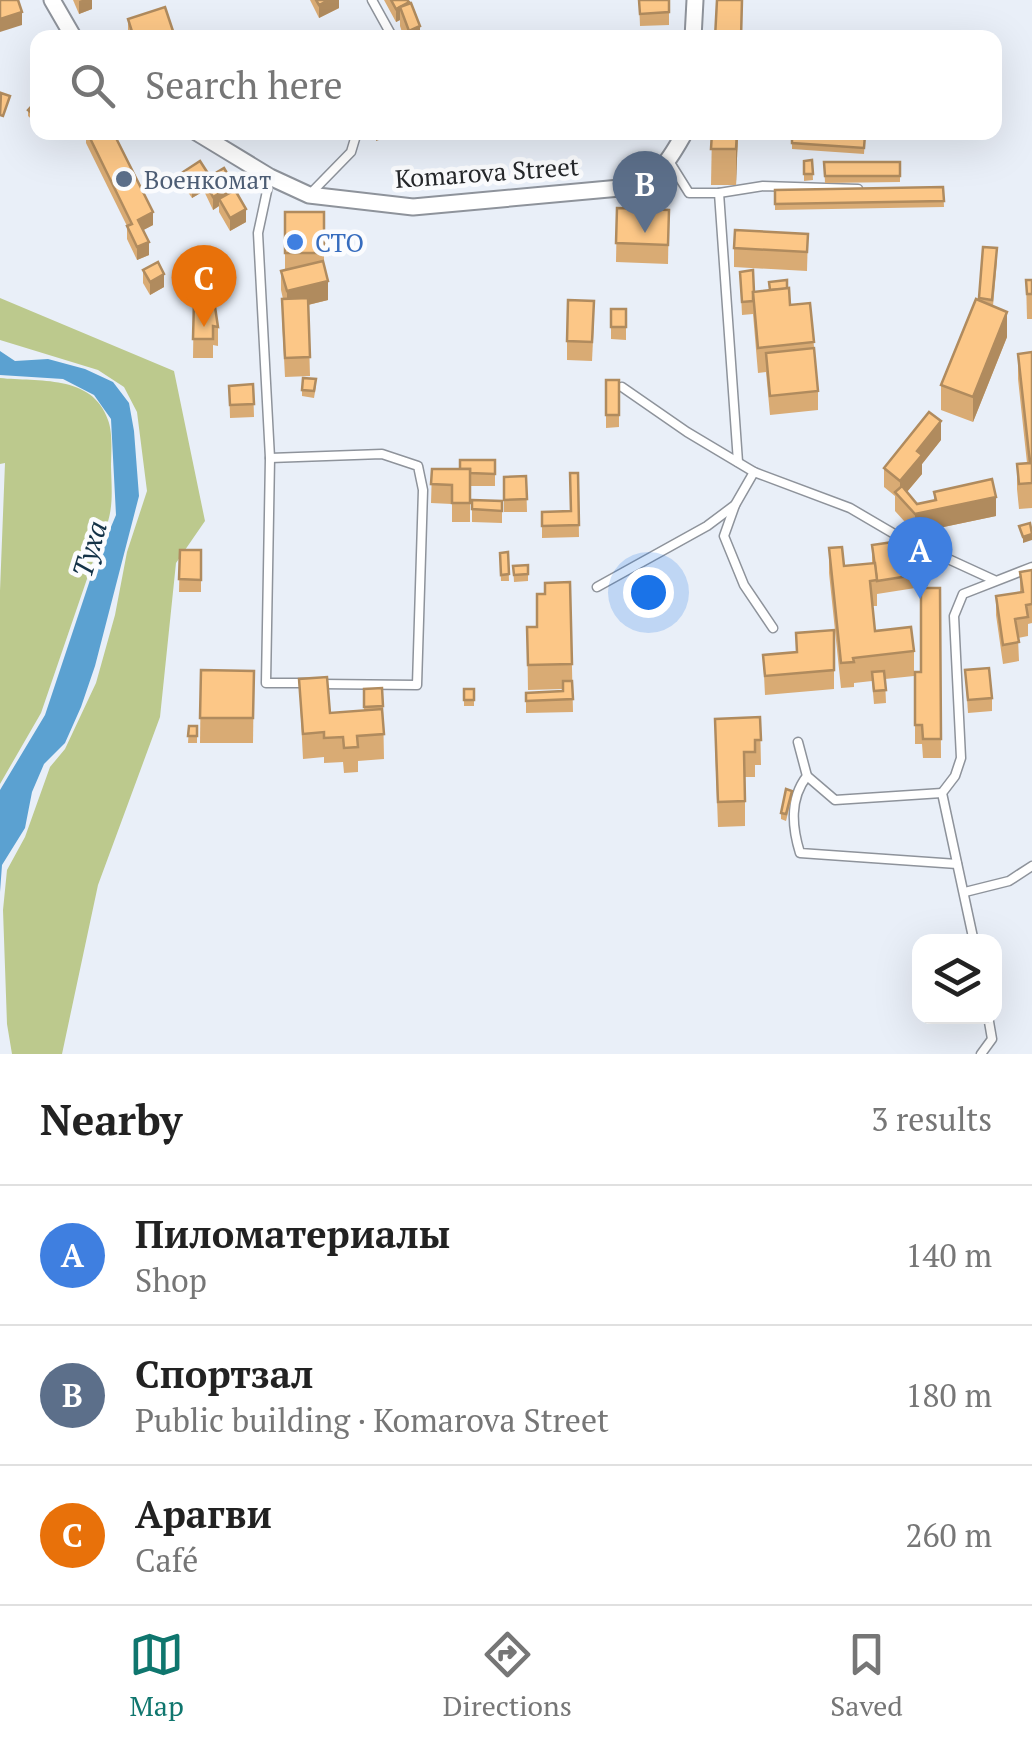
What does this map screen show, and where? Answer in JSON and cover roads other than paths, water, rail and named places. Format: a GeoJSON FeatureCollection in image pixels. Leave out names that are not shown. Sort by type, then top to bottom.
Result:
{"type":"FeatureCollection","features":[{"type":"Feature","properties":{"kind":"street"},"geometry":{"type":"LineString","coordinates":[[52,0],[69,30]]}},
{"type":"Feature","properties":{"kind":"street"},"geometry":{"type":"LineString","coordinates":[[694,0],[694,30]]}},
{"type":"Feature","properties":{"kind":"street","name":"Komarova Street"},"geometry":{"type":"LineString","coordinates":[[209,140],[308,195],[414,206],[631,186],[654,176],[669,161]]}},
{"type":"Feature","properties":{"kind":"street"},"geometry":{"type":"LineString","coordinates":[[669,161],[681,140]]}},
{"type":"Feature","properties":{"kind":"lane"},"geometry":{"type":"LineString","coordinates":[[372,0],[389,30]]}},
{"type":"Feature","properties":{"kind":"lane"},"geometry":{"type":"LineString","coordinates":[[308,195],[351,152],[355,140]]}},
{"type":"Feature","properties":{"kind":"lane"},"geometry":{"type":"LineString","coordinates":[[669,161],[689,193],[764,186],[873,190]]}},
{"type":"Feature","properties":{"kind":"lane"},"geometry":{"type":"LineString","coordinates":[[270,177],[258,233],[270,458],[266,683],[417,685],[423,490],[418,466],[382,454],[270,458]]}},
{"type":"Feature","properties":{"kind":"lane"},"geometry":{"type":"LineString","coordinates":[[718,193],[738,462]]}},
{"type":"Feature","properties":{"kind":"lane"},"geometry":{"type":"LineString","coordinates":[[622,387],[754,472],[850,508],[896,535],[994,580]]}},
{"type":"Feature","properties":{"kind":"lane"},"geometry":{"type":"LineString","coordinates":[[754,472],[735,505],[724,536],[744,585],[773,628]]}},
{"type":"Feature","properties":{"kind":"lane"},"geometry":{"type":"LineString","coordinates":[[597,588],[706,526],[735,505]]}},
{"type":"Feature","properties":{"kind":"lane"},"geometry":{"type":"LineString","coordinates":[[798,742],[807,776],[835,800],[942,793],[956,776],[960,758],[954,616],[963,594],[1032,567]]}},
{"type":"Feature","properties":{"kind":"lane"},"geometry":{"type":"LineString","coordinates":[[807,776],[797,788],[792,827],[800,853],[957,864]]}},
{"type":"Feature","properties":{"kind":"lane"},"geometry":{"type":"LineString","coordinates":[[942,793],[972,934]]}},
{"type":"Feature","properties":{"kind":"lane"},"geometry":{"type":"LineString","coordinates":[[964,892],[1009,881],[1032,866]]}},
{"type":"Feature","properties":{"kind":"lane"},"geometry":{"type":"LineString","coordinates":[[982,1054],[992,1039],[989,1024]]}},
{"type":"Feature","properties":{"kind":"water"},"geometry":{"type":"Polygon","coordinates":[[[0,351],[15,361],[48,359],[113,382],[129,403],[139,496],[81,707],[65,743],[44,764],[32,792],[25,828],[2,865],[0,892],[0,790],[45,715],[95,565],[116,515],[111,419],[94,395],[63,379],[0,375],[0,351]]]}},
{"type":"Feature","properties":{"kind":"place","name":"Военкомат"},"geometry":{"type":"Point","coordinates":[124,179]}},
{"type":"Feature","properties":{"kind":"place","name":"Спортзал"},"geometry":{"type":"Point","coordinates":[645,233]}},
{"type":"Feature","properties":{"kind":"place","name":"СТО"},"geometry":{"type":"Point","coordinates":[295,242]}},
{"type":"Feature","properties":{"kind":"place","name":"Арагви"},"geometry":{"type":"Point","coordinates":[204,327]}},
{"type":"Feature","properties":{"kind":"place","name":"Пиломатериалы"},"geometry":{"type":"Point","coordinates":[920,599]}},
{"type":"Feature","properties":{"kind":"water label","name":"Туха"},"geometry":{"type":"Point","coordinates":[89,549]}}]}
